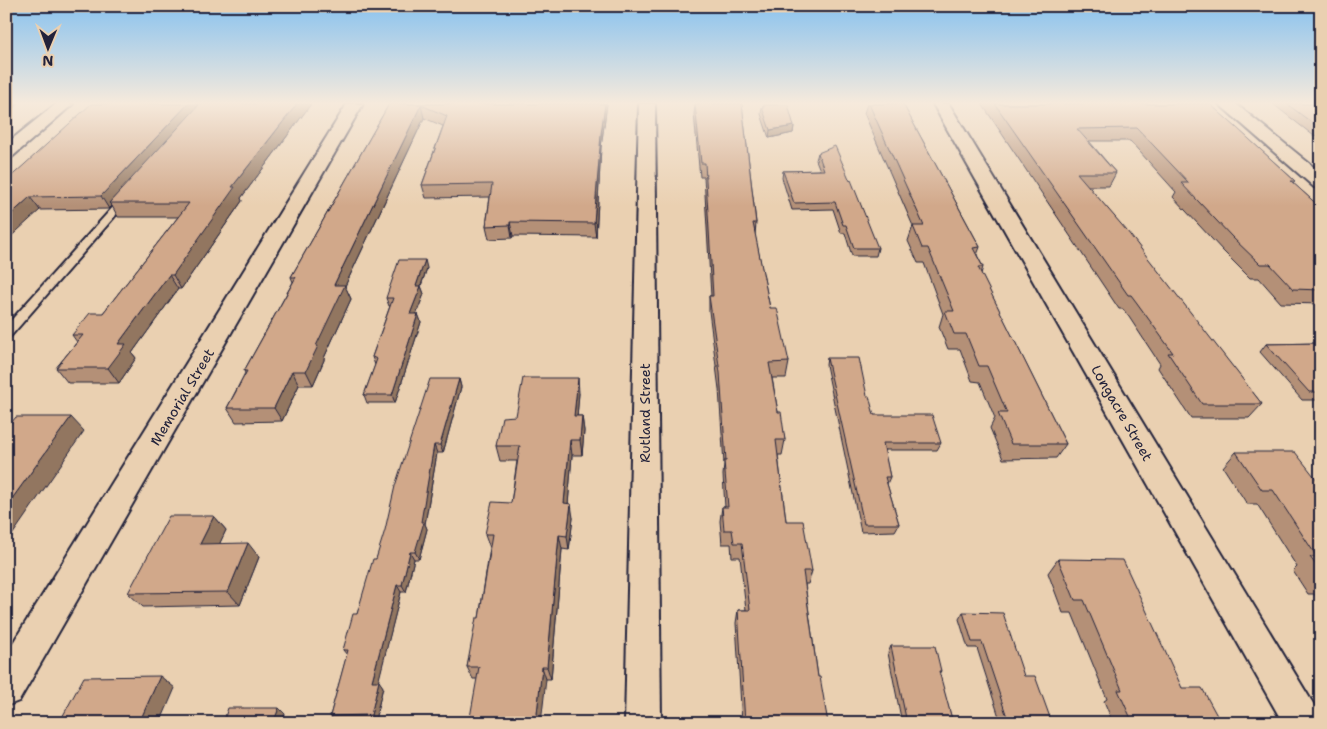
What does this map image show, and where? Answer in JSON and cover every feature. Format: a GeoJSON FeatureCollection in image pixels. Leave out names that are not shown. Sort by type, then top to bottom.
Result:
{"type":"FeatureCollection","features":[{"type":"Feature","properties":{"kind":"street"},"geometry":{"type":"LineString","coordinates":[[6,153],[24,138]]}},
{"type":"Feature","properties":{"kind":"street","name":"Memorial Street"},"geometry":{"type":"LineString","coordinates":[[6,688],[335,138]]}},
{"type":"Feature","properties":{"kind":"street","name":"Rutland Street"},"geometry":{"type":"LineString","coordinates":[[643,723],[647,138]]}},
{"type":"Feature","properties":{"kind":"street","name":"Longacre Street"},"geometry":{"type":"LineString","coordinates":[[961,138],[1304,723]]}},
{"type":"Feature","properties":{"kind":"street"},"geometry":{"type":"LineString","coordinates":[[1267,138],[1321,184]]}},
{"type":"Feature","properties":{"kind":"lane"},"geometry":{"type":"LineString","coordinates":[[6,334],[132,192]]}},
{"type":"Feature","properties":{"kind":"building"},"geometry":{"type":"Polygon","coordinates":[[[53,138],[156,138],[101,196],[30,197],[6,219],[6,181],[53,138]]]}},
{"type":"Feature","properties":{"kind":"building"},"geometry":{"type":"Polygon","coordinates":[[[169,138],[270,138],[232,187],[235,187],[173,275],[169,275],[118,344],[126,344],[108,368],[56,368],[83,335],[72,335],[90,313],[103,313],[189,203],[109,203],[169,138]]]}},
{"type":"Feature","properties":{"kind":"building"},"geometry":{"type":"Polygon","coordinates":[[[370,138],[405,138],[334,285],[345,285],[306,371],[292,371],[274,408],[227,408],[247,371],[244,371],[296,277],[291,277],[370,138]]]}},
{"type":"Feature","properties":{"kind":"building"},"geometry":{"type":"Polygon","coordinates":[[[439,138],[601,138],[594,223],[510,222],[510,225],[486,226],[492,184],[422,185],[439,138]]]}},
{"type":"Feature","properties":{"kind":"building"},"geometry":{"type":"Polygon","coordinates":[[[698,138],[746,138],[756,223],[753,223],[770,308],[777,308],[789,362],[769,363],[778,412],[781,412],[785,440],[776,440],[786,521],[803,521],[812,571],[803,571],[818,677],[820,677],[828,723],[745,723],[738,610],[750,610],[742,543],[734,543],[732,530],[724,530],[722,507],[728,507],[724,461],[726,461],[720,373],[709,296],[713,296],[705,163],[701,163],[698,138]]]}},
{"type":"Feature","properties":{"kind":"building"},"geometry":{"type":"Polygon","coordinates":[[[884,138],[921,138],[980,247],[973,248],[983,267],[978,267],[1066,444],[1011,444],[998,413],[1007,413],[987,366],[979,366],[966,334],[954,334],[945,311],[954,311],[928,248],[922,248],[913,226],[924,226],[884,138]]]}},
{"type":"Feature","properties":{"kind":"building"},"geometry":{"type":"Polygon","coordinates":[[[1019,138],[1085,138],[1116,173],[1077,173],[1127,231],[1262,404],[1202,404],[1168,353],[1173,353],[1131,295],[1128,295],[1019,138]]]}},
{"type":"Feature","properties":{"kind":"building"},"geometry":{"type":"Polygon","coordinates":[[[1146,138],[1248,138],[1295,181],[1291,181],[1321,208],[1321,290],[1293,289],[1270,264],[1260,264],[1181,183],[1189,183],[1146,138]]]}},
{"type":"Feature","properties":{"kind":"building"},"geometry":{"type":"Polygon","coordinates":[[[835,146],[851,180],[878,248],[854,248],[835,202],[794,203],[783,171],[824,170],[818,153],[835,146]]]}},
{"type":"Feature","properties":{"kind":"building"},"geometry":{"type":"Polygon","coordinates":[[[399,260],[425,260],[416,286],[421,286],[410,314],[418,314],[392,395],[364,395],[377,359],[372,357],[393,298],[386,298],[399,260]]]}},
{"type":"Feature","properties":{"kind":"building"},"geometry":{"type":"Polygon","coordinates":[[[1321,343],[1321,392],[1309,392],[1266,344],[1321,343]]]}},
{"type":"Feature","properties":{"kind":"building"},"geometry":{"type":"Polygon","coordinates":[[[827,358],[859,358],[867,396],[869,396],[874,415],[932,415],[941,443],[883,443],[890,477],[885,477],[899,524],[864,524],[827,358]]]}},
{"type":"Feature","properties":{"kind":"building"},"geometry":{"type":"Polygon","coordinates":[[[523,378],[578,378],[574,416],[582,416],[580,440],[570,440],[564,503],[571,504],[567,536],[559,535],[547,667],[542,667],[536,723],[469,723],[479,667],[467,667],[476,618],[479,618],[493,534],[485,534],[492,502],[511,503],[520,446],[496,446],[502,417],[516,416],[523,378]]]}},
{"type":"Feature","properties":{"kind":"building"},"geometry":{"type":"Polygon","coordinates":[[[430,379],[459,379],[440,445],[434,445],[421,522],[424,522],[415,552],[410,552],[402,585],[397,585],[372,681],[379,681],[371,715],[330,716],[348,650],[343,650],[353,614],[357,614],[373,559],[376,559],[395,486],[430,379]]]}},
{"type":"Feature","properties":{"kind":"building"},"geometry":{"type":"Polygon","coordinates":[[[16,417],[71,417],[6,507],[6,429],[16,417]]]}},
{"type":"Feature","properties":{"kind":"building"},"geometry":{"type":"Polygon","coordinates":[[[1236,452],[1295,452],[1321,485],[1321,572],[1310,557],[1317,557],[1273,490],[1262,490],[1236,452]]]}},
{"type":"Feature","properties":{"kind":"building"},"geometry":{"type":"Polygon","coordinates":[[[169,516],[214,516],[200,544],[248,543],[228,592],[128,593],[169,516]]]}},
{"type":"Feature","properties":{"kind":"building"},"geometry":{"type":"Polygon","coordinates":[[[1058,559],[1123,560],[1182,688],[1202,688],[1221,723],[1133,723],[1118,690],[1122,690],[1084,600],[1075,600],[1058,559]]]}},
{"type":"Feature","properties":{"kind":"building"},"geometry":{"type":"Polygon","coordinates":[[[963,612],[1003,613],[1024,676],[1035,676],[1052,723],[1009,723],[982,642],[972,642],[963,612]]]}},
{"type":"Feature","properties":{"kind":"building"},"geometry":{"type":"Polygon","coordinates":[[[891,646],[935,646],[941,671],[939,671],[953,723],[907,723],[891,646]]]}},
{"type":"Feature","properties":{"kind":"building"},"geometry":{"type":"Polygon","coordinates":[[[160,676],[139,723],[59,723],[84,677],[160,676]]]}},
{"type":"Feature","properties":{"kind":"building"},"geometry":{"type":"Polygon","coordinates":[[[228,708],[279,708],[273,723],[223,723],[228,708]]]}}]}
